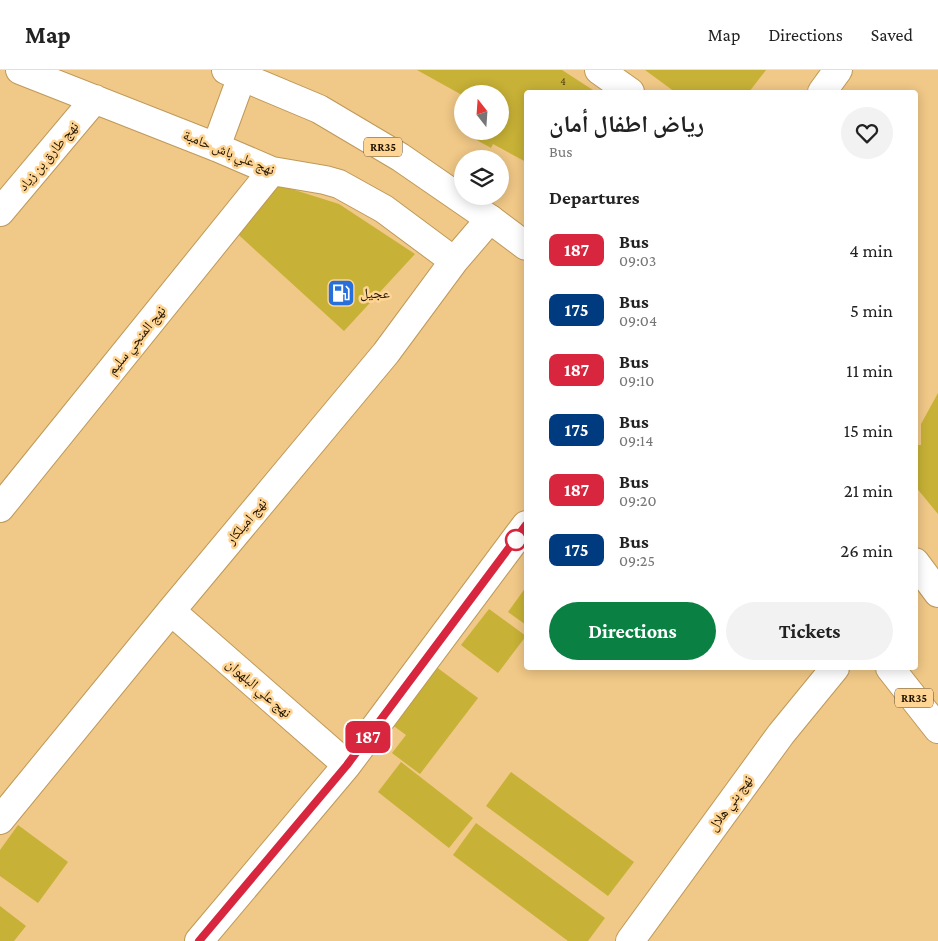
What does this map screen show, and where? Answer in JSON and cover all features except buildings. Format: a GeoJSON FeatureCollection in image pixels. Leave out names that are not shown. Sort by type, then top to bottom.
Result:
{"type":"FeatureCollection","features":[{"type":"Feature","properties":{"kind":"street","name":"نهج علي باش حامبة"},"geometry":{"type":"LineString","coordinates":[[20,70],[272,171],[339,184],[384,209],[454,261]]}},
{"type":"Feature","properties":{"kind":"street"},"geometry":{"type":"LineString","coordinates":[[599,70],[627,90]]}},
{"type":"Feature","properties":{"kind":"street"},"geometry":{"type":"LineString","coordinates":[[823,90],[838,70]]}},
{"type":"Feature","properties":{"kind":"street"},"geometry":{"type":"LineString","coordinates":[[216,147],[234,73]]}},
{"type":"Feature","properties":{"kind":"street","name":"RR35"},"geometry":{"type":"LineString","coordinates":[[234,73],[319,109],[400,157],[524,244]]}},
{"type":"Feature","properties":{"kind":"street","name":"نهج طارق بن زياد"},"geometry":{"type":"LineString","coordinates":[[0,212],[95,100]]}},
{"type":"Feature","properties":{"kind":"street","name":"نهج المنجي سليم"},"geometry":{"type":"LineString","coordinates":[[0,508],[272,171]]}},
{"type":"Feature","properties":{"kind":"street","name":"نهج اميلكار"},"geometry":{"type":"LineString","coordinates":[[0,820],[386,353],[454,261],[490,219]]}},
{"type":"Feature","properties":{"kind":"street"},"geometry":{"type":"LineString","coordinates":[[199,941],[347,765],[524,528]]}},
{"type":"Feature","properties":{"kind":"street"},"geometry":{"type":"LineString","coordinates":[[918,566],[938,593]]}},
{"type":"Feature","properties":{"kind":"street","name":"نهج علي البلهوان"},"geometry":{"type":"LineString","coordinates":[[171,611],[347,765]]}},
{"type":"Feature","properties":{"kind":"street","name":"نهج بني هلال"},"geometry":{"type":"LineString","coordinates":[[630,941],[780,734],[833,670]]}},
{"type":"Feature","properties":{"kind":"street","name":"RR35"},"geometry":{"type":"LineString","coordinates":[[892,670],[938,729]]}},
{"type":"Feature","properties":{"kind":"bus line","name":"187"},"geometry":{"type":"LineString","coordinates":[[199,941],[347,765],[524,528]]}},
{"type":"Feature","properties":{"kind":"place","name":"عجيل"},"geometry":{"type":"Point","coordinates":[341,293]}}]}
